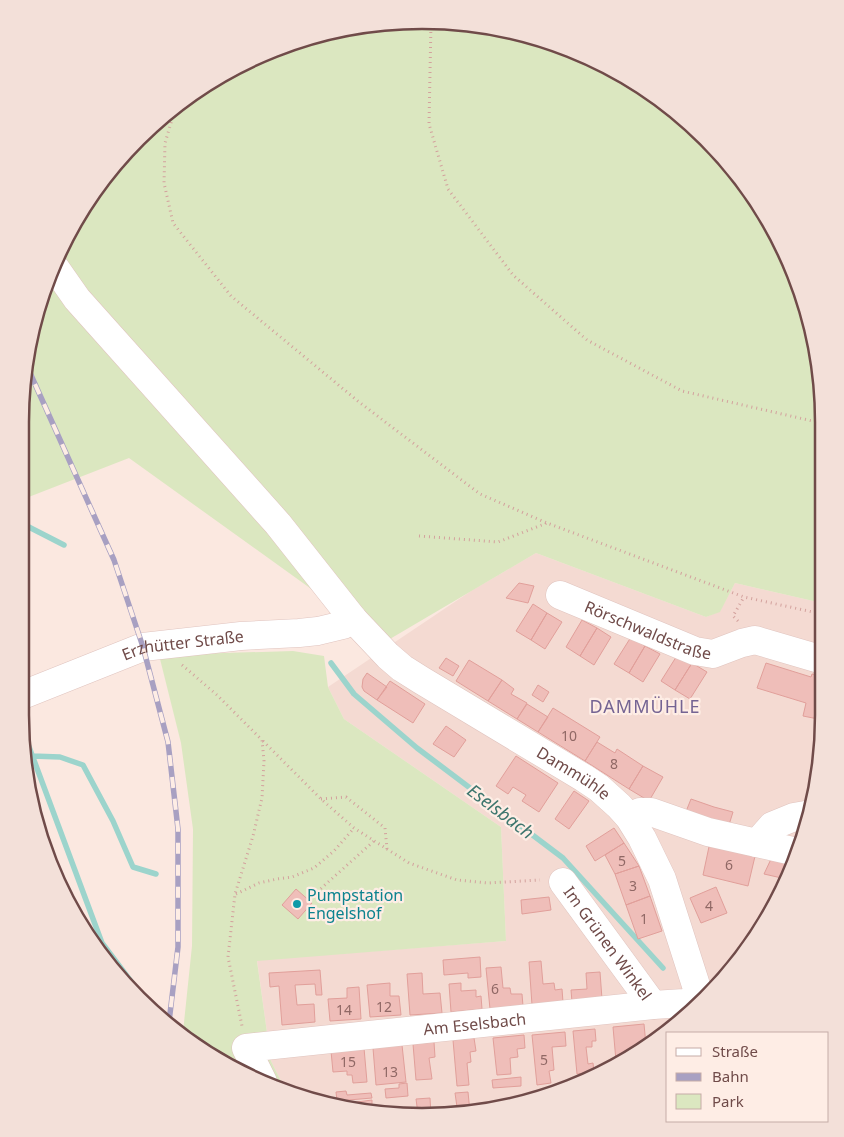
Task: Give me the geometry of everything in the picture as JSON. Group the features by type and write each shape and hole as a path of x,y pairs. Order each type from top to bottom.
{"street":[{"name":"Dammühle","path":"59,273 77,299 278,524 353,619 378,646 402,668 420,680 584,778 609,797 629,817 662,878 699,994"},
{"name":"Rörschwaldstraße","path":"560,595 695,651 713,654 755,640 815,658"},
{"name":"Erzhütter Straße","path":"29,692 143,647 241,636 318,631 343,625 353,619"},
{"path":"629,817 640,812 651,812 708,832 790,850"},
{"path":"757,842 772,826 802,816"},
{"name":"Im Grünen Winkel","path":"563,882 653,1005"},
{"name":"Am Eselsbach","path":"246,1048 690,1002"},
{"path":"246,1048 258,1072"}],"path":[{"path":"431,29 429,124 448,189 513,275 587,340 682,391 815,422"},
{"path":"172,119 165,143 164,183 173,223 231,296 358,402 480,494 547,523 744,597 815,612"},
{"path":"419,536 498,542 547,523"},
{"path":"157,645 217,695 321,799 354,828 409,863 457,880 488,883 547,879 563,882"},
{"path":"246,1048 228,957 235,894 253,836 262,798 264,761 262,740"},
{"path":"321,799 346,797 385,828 387,849"},
{"path":"235,894 259,883 292,877 314,868 334,851 354,828"},
{"path":"317,892 374,841"}],"shaded area":[{"path":"536,553 706,617 720,611 735,583 815,601 814,741 808,792 802,817 775,889 763,912 734,954 718,974 681,1011 619,1056 596,1068 548,1087 499,1101 473,1105 422,1108 396,1107 345,1101 320,1095 281,1081 271,1061 257,960 506,941 501,827 344,719 328,687 471,591"}],"green space":[{"path":"396,30 448,30 499,36 548,50 596,69 619,81 661,110 681,126 718,163 763,225 775,248 794,296 808,345 812,371 815,422 815,601 735,583 720,612 706,617 536,553 378,646 353,619 129,458 29,497 30,396 36,345 42,320 59,272 81,225 126,163 163,126 225,81 248,69 296,50 345,36"},
{"path":"293,651 324,656 328,687 344,719 501,827 506,941 257,961 271,1061 281,1081 225,1056 183,1027 192,946 193,829 181,743 159,655"}],"building":[{"path":"519,583 534,586 528,603 506,598"},
{"path":"533,604 547,613 531,640 516,631"},
{"path":"547,613 562,622 545,649 531,640"},
{"path":"582,620 597,628 580,656 566,647"},
{"path":"597,628 611,637 594,665 580,656"},
{"path":"631,637 645,646 629,673 614,664"},
{"path":"645,646 660,654 643,682 629,673"},
{"path":"678,654 692,663 675,690 661,681"},
{"path":"446,658 459,666 453,676 439,668"},
{"path":"469,660 502,680 488,701 456,681"},
{"path":"692,663 707,672 690,699 675,690"},
{"path":"766,663 811,677 812,674 815,675 815,718 803,716 806,703 757,688"},
{"path":"367,673 387,687 377,700 364,691 362,687 363,679"},
{"path":"502,680 514,689 511,694 527,703 517,719 488,701"},
{"path":"390,681 425,704 413,723 377,700"},
{"path":"538,685 549,692 543,702 532,695"},
{"path":"527,704 548,717 538,732 517,719"},
{"path":"553,708 600,737 585,761 538,732"},
{"path":"446,726 466,740 454,757 433,744"},
{"path":"597,742 615,753 617,749 643,766 629,789 585,761"},
{"path":"516,756 558,783 539,812 522,801 526,795 513,787 508,794 496,786"},
{"path":"643,766 663,777 649,801 629,789"},
{"path":"574,791 589,801 569,829 555,819"},
{"path":"691,799 733,812 728,828 685,814"},
{"path":"614,828 624,843 595,861 586,846"},
{"path":"710,842 756,852 748,886 703,875"},
{"path":"624,843 639,866 615,874 605,855"},
{"path":"772,857 787,860 780,878 764,874"},
{"path":"639,866 650,896 626,905 615,874"},
{"path":"716,887 727,913 701,923 690,898"},
{"name":"Pumpstation Engelshof","path":"296,889 312,903 298,919 282,905"},
{"path":"650,896 662,931 638,939 626,905"},
{"path":"549,897 551,910 522,914 521,900"},
{"path":"480,957 481,977 468,978 468,973 444,975 443,960"},
{"path":"541,961 543,984 554,983 555,990 562,989 563,1002 532,1005 529,962"},
{"path":"501,967 503,988 510,988 511,994 522,994 523,1006 490,1009 486,968"},
{"path":"320,970 322,995 316,995 315,984 295,985 297,1005 314,1004 315,1022 282,1025 279,986 270,987 269,973"},
{"path":"600,972 602,999 572,1002 571,990 587,989 586,973"},
{"path":"422,973 423,994 440,993 442,1013 410,1015 407,974"},
{"path":"390,983 390,996 399,996 401,1015 370,1017 367,985"},
{"path":"461,983 461,991 476,990 476,997 481,996 482,1009 451,1012 449,984"},
{"path":"359,987 361,1019 330,1021 328,999 347,998 347,988"},
{"path":"644,1024 645,1038 616,1058 613,1027"},
{"path":"595,1029 596,1041 592,1041 592,1047 586,1047 588,1064 593,1063 594,1069 583,1073 577,1074 573,1031"},
{"path":"565,1032 566,1046 552,1047 554,1070 549,1071 551,1083 537,1085 532,1035"},
{"path":"524,1035 525,1048 517,1049 518,1057 510,1058 511,1074 497,1075 493,1038"},
{"path":"474,1038 476,1051 470,1052 471,1062 467,1063 469,1085 457,1086 453,1040"},
{"path":"434,1042 435,1057 429,1058 432,1079 416,1080 413,1044"},
{"path":"402,1045 406,1082 376,1085 373,1048"},
{"path":"364,1048 367,1082 353,1083 352,1075 347,1075 347,1071 333,1072 331,1051"},
{"path":"521,1077 521,1086 493,1088 492,1080"},
{"path":"407,1083 408,1096 386,1098 385,1089 399,1088 399,1084"},
{"path":"346,1091 347,1095 371,1093 372,1098 343,1100 337,1099 336,1092"},
{"path":"468,1092 469,1105 457,1106 455,1093"},
{"path":"430,1098 431,1108 417,1108 416,1099"},
{"path":"372,1100 372,1105 371,1105 354,1102"}],"waterway":[{"name":"Eselsbach","path":"29,527 64,545"},
{"name":"Eselsbach","path":"331,663 354,694 417,748 563,858 663,968"},
{"path":"31,752 102,943"},
{"path":"32,756 60,757 83,765 113,821 133,867 156,874"},
{"path":"105,947 115,961"}],"railway":[{"path":"32,376 114,560 143,647 168,742 178,829 178,947 170,1016"}],"place":[{"name":"Pumpstation Engelshof","path":"297,904"}],"district":[{"name":"DAMMÜHLE","path":"645,706"}]}
